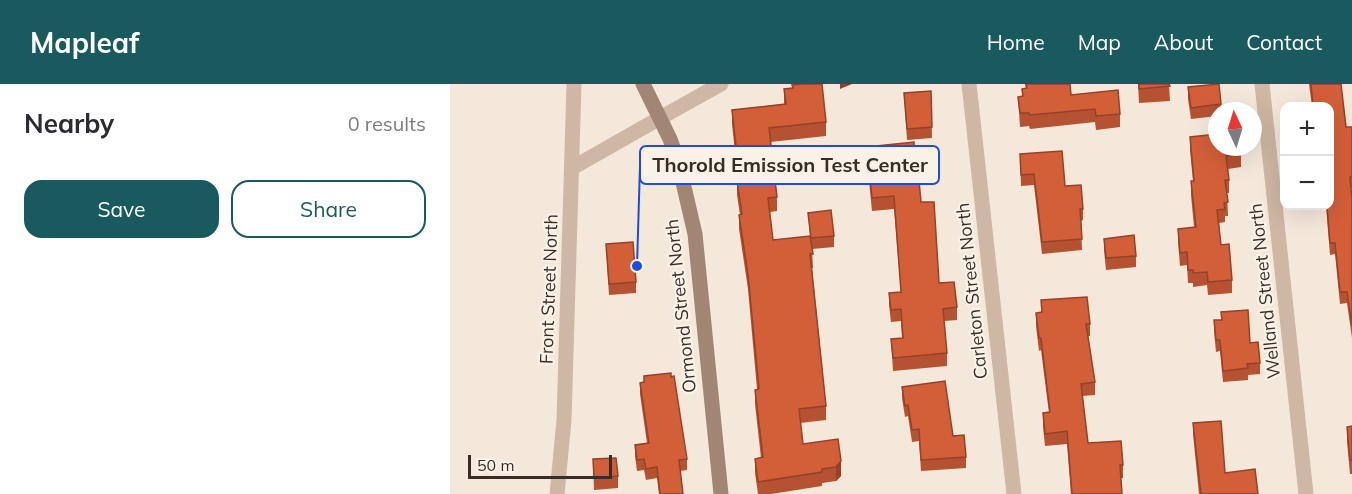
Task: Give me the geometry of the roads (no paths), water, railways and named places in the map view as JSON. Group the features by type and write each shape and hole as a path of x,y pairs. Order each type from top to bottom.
{"main road":[{"name":"Ormond Street North","path":"643,84 678,161 694,234 721,494"}],"street":[{"name":"Front Street North","path":"558,494 564,420 574,84"},
{"path":"572,168 721,84"},
{"name":"Carleton Street North","path":"969,84 1014,494"},
{"name":"Welland Street North","path":"1262,84 1306,494"}],"place":[{"name":"Thorold Emission Test Center","path":"637,266"}]}
